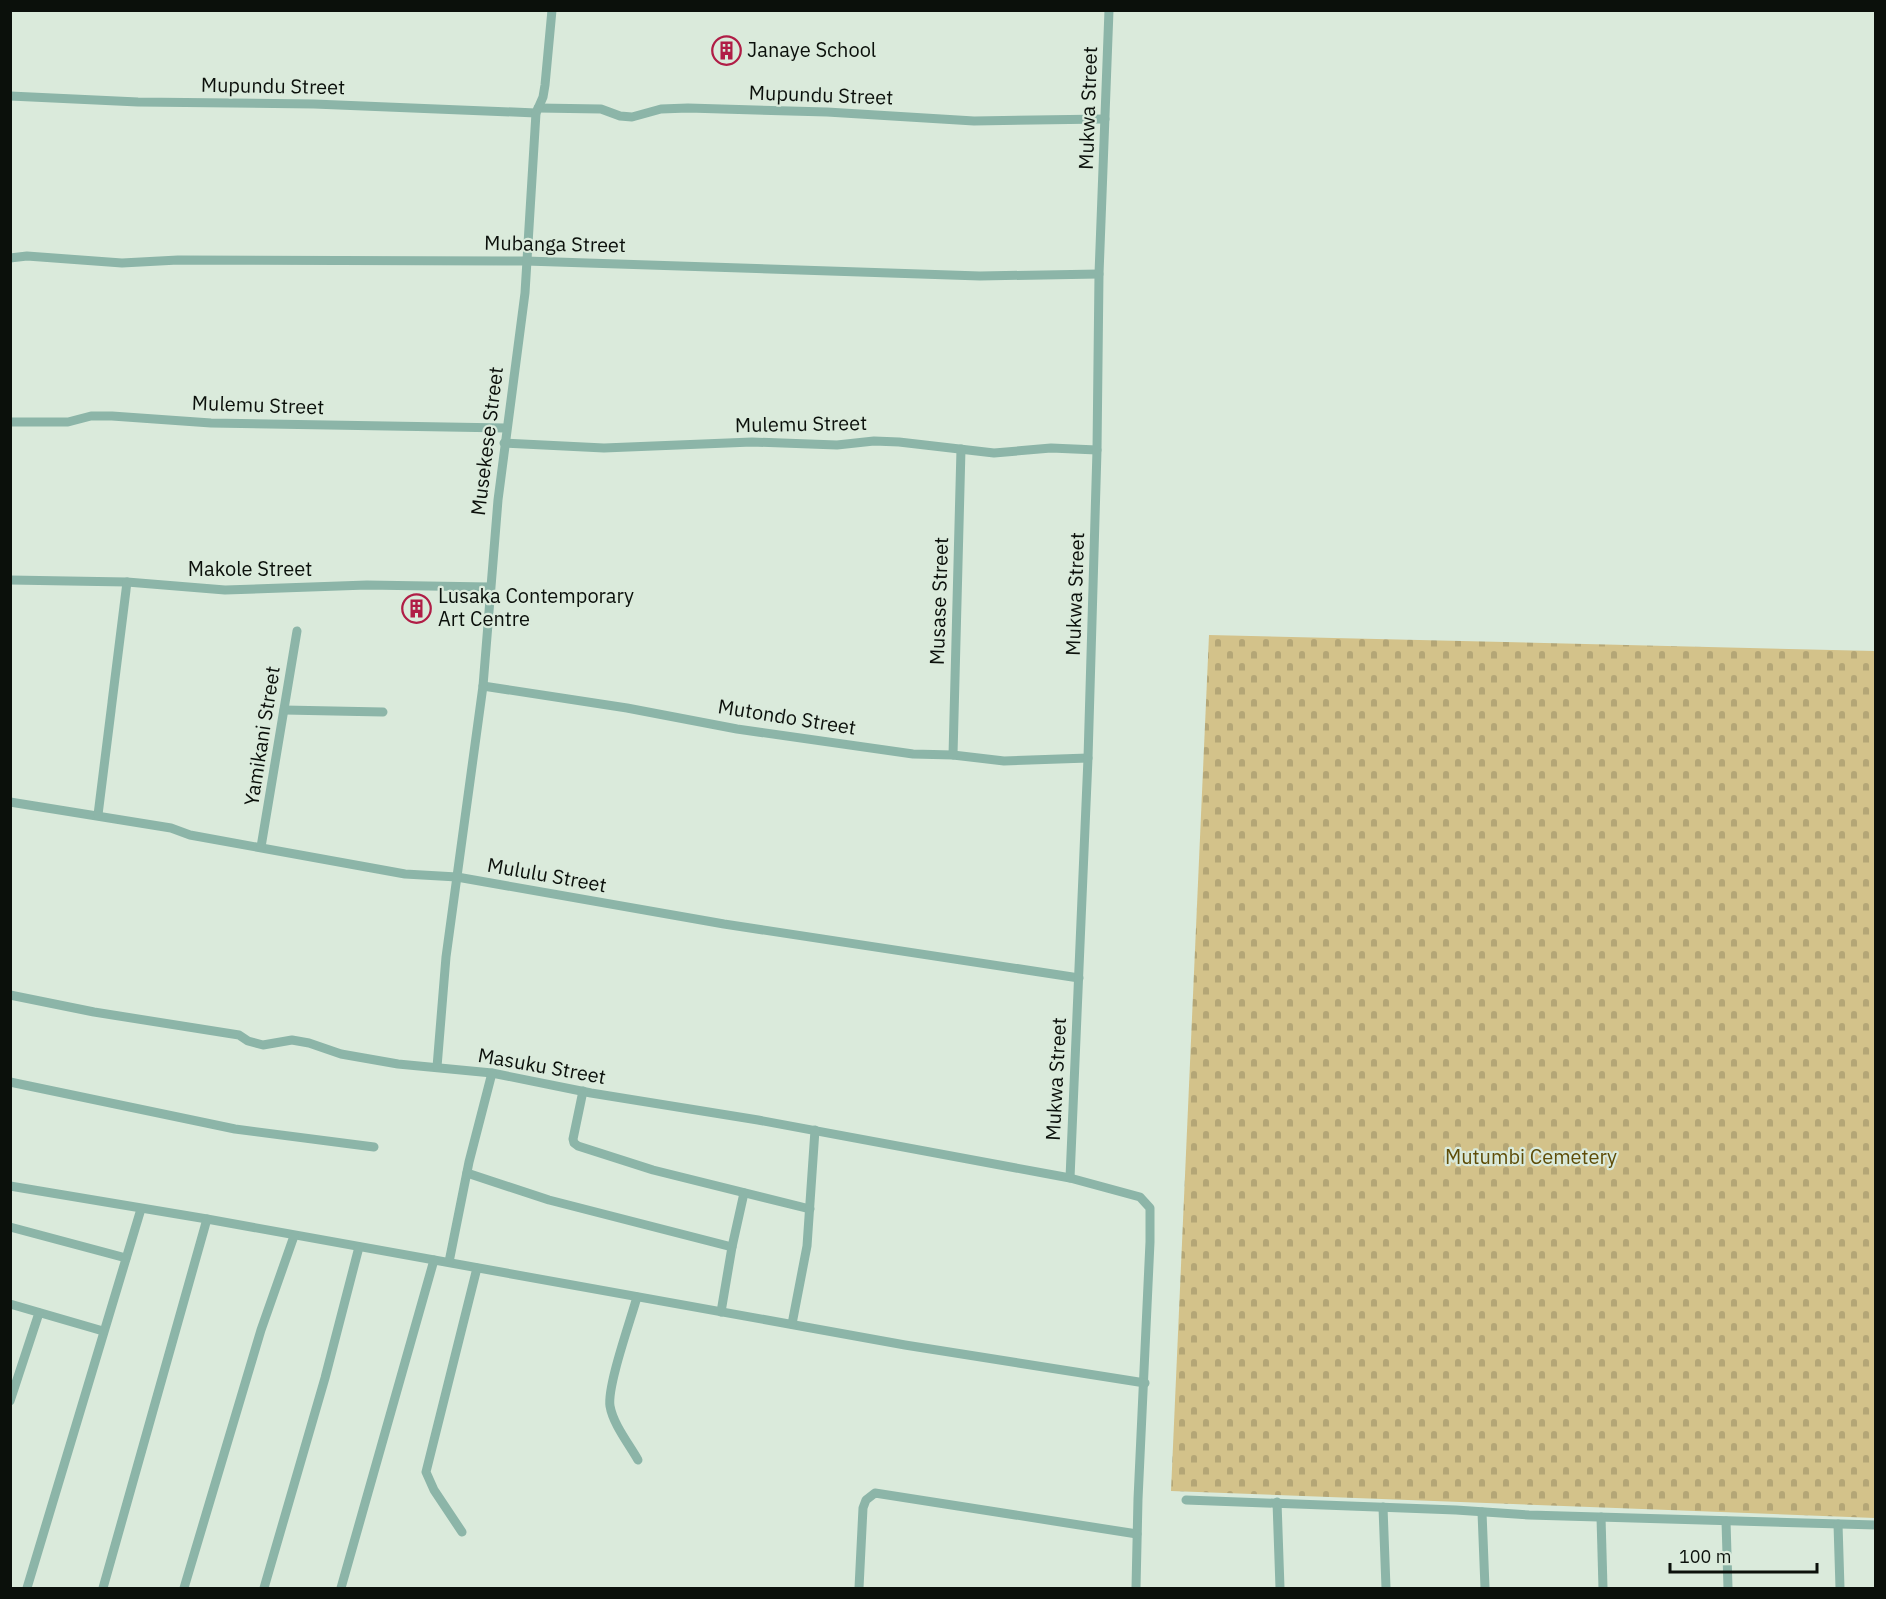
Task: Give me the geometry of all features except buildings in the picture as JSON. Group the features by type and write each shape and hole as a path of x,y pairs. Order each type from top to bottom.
{"street":[{"name":"Musekese Street","path":"437,1067 446,957 483,686 504,443 525,293 537,111 545,85 552,10"},
{"name":"Mukwa Street","path":"1070,1178 1089,758 1097,450 1098,274 1109,10"},
{"name":"Mupundu Street","path":"10,96 138,102 314,104 537,111 601,109 632,117 661,109 688,108 827,112 974,121 1105,119"},
{"name":"Mubanga Street","path":"10,258 27,256 122,263 178,260 526,261 980,276 1098,274"},
{"name":"Mulemu Street","path":"10,422 68,422 91,416 112,416 211,423 506,428"},
{"name":"Mulemu Street","path":"504,443 604,448 752,442 837,445 874,441 994,453 1051,448 1097,450"},
{"name":"Musase Street","path":"953,755 961,449"},
{"name":"Makole Street","path":"10,580 127,582 225,590 367,585 490,587"},
{"path":"98,815 127,582"},
{"name":"Yamikani Street","path":"261,847 297,631"},
{"name":"Mutondo Street","path":"483,686 627,708 737,729 913,754 953,755 1004,761 1089,758"},
{"path":"284,710 383,712"},
{"name":"Mululu Street","path":"10,802 171,828 190,835 405,874 458,877 724,924 1080,978"},
{"name":"Masuku Street","path":"10,995 94,1012 239,1035 248,1041 263,1045 292,1040 341,1054 398,1064 492,1074 815,1130 1070,1178 1140,1197 1147,1202 1150,1208 1136,1588"},
{"path":"448,1262 492,1074"},
{"path":"10,1082 235,1130 374,1147"},
{"path":"583,1091 573,1139 578,1146 653,1170 810,1209"},
{"path":"792,1324 807,1246 815,1130"},
{"path":"467,1173 549,1200 732,1247"},
{"path":"10,1186 207,1219 721,1312 1145,1383"},
{"path":"721,1312 744,1193"},
{"path":"27,1588 141,1209"},
{"path":"103,1588 207,1219"},
{"path":"10,1227 126,1258"},
{"path":"184,1588 261,1330 294,1236"},
{"path":"264,1588 326,1378 359,1247"},
{"path":"341,1588 434,1260"},
{"path":"462,1532 434,1490 426,1472 477,1268"},
{"path":"637,1297 616,1371 610,1405 613,1416 638,1460"},
{"path":"10,1304 103,1331"},
{"path":"10,1401 39,1313"},
{"path":"859,1588 864,1508 866,1500 875,1493 1137,1534"},
{"path":"1186,1500 1601,1517 1875,1525"},
{"path":"1277,1502 1280,1588"},
{"path":"1383,1507 1386,1588"},
{"path":"1482,1512 1485,1588"},
{"path":"1601,1517 1603,1588"},
{"path":"1726,1521 1728,1588"},
{"path":"1838,1524 1840,1588"}],"green space":[{"name":"Mutumbi Cemetery","path":"1209,635 1875,651 1875,1518 1171,1491"}],"place":[{"name":"Janaye School","path":"726,50"},
{"name":"Lusaka Contemporary Art Centre","path":"417,608"}]}
